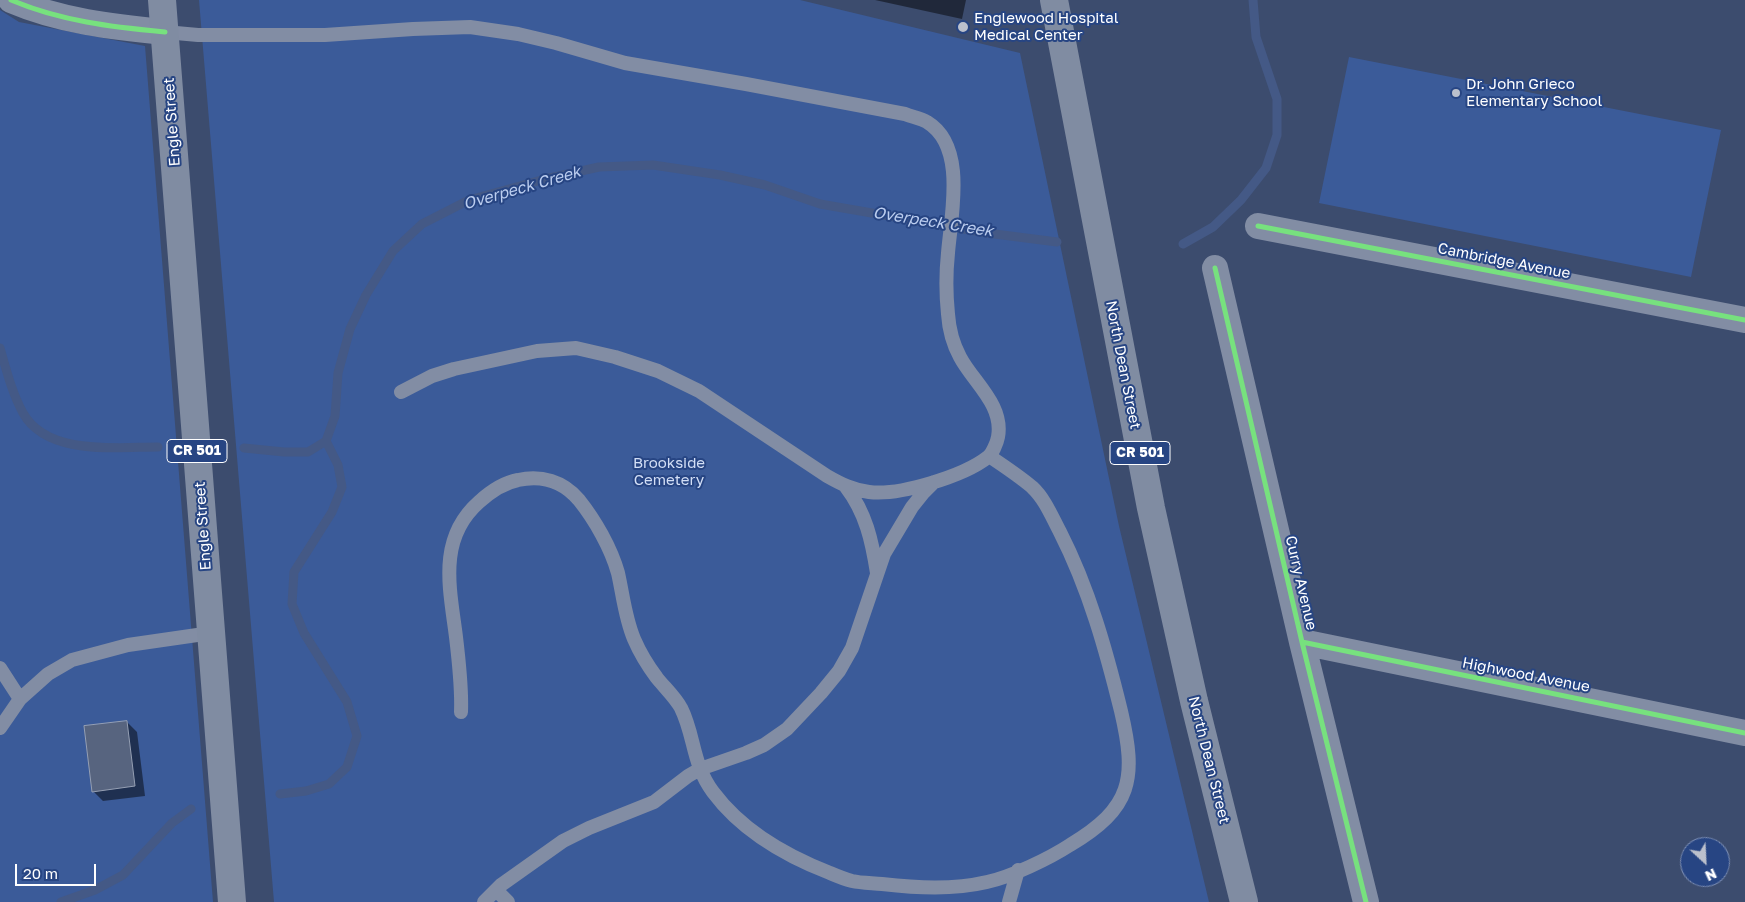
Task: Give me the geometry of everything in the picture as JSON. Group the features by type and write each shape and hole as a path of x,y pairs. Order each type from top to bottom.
{"main road":[{"name":"Engle Street","path":"162,0 232,902"},
{"name":"North Dean Street","path":"1054,0 1151,508 1194,701 1244,902"}],"street":[{"path":"11,0 35,10 76,21 164,32"},
{"name":"Cambridge Avenue","path":"1258,226 1745,320"},
{"name":"Curry Avenue","path":"1215,268 1302,642 1366,902"},
{"name":"Highwood Avenue","path":"1302,642 1745,733"}],"lane":[{"path":"164,32 198,35 325,35 470,27 518,34 624,63 905,114 927,121 939,132 948,148 954,188 947,256 948,313 952,340 961,358 990,400 999,423 998,438 989,456 969,469 935,482 896,491 871,492 846,487 699,391 658,371 615,357 576,348 537,351 454,369 432,376 401,392"},
{"path":"461,712 462,688 448,576 452,544 461,522 474,506 492,490 511,482 532,477 547,479 562,485 576,496 591,517 615,563 624,608 633,636 654,674 679,705 685,719 696,759 706,782 729,810 756,835 808,865 850,881 902,886 956,887 991,882 1060,851 1088,834 1111,815 1124,794 1130,767 1125,731 1108,658 1088,596 1068,549 1047,508 1034,489 989,456"},
{"path":"484,902 496,890 563,841 589,828 654,802 700,769 764,745 787,729 839,671 852,648 884,554 924,492 935,482"},
{"path":"846,487 856,499 868,527 878,576"},
{"path":"0,728 20,698 48,674 72,660 128,645 211,633"},
{"path":"0,668 20,698"},
{"path":"1009,902 1018,870"},
{"path":"496,890 508,902"}],"green space":[{"name":"Brookside Cemetery","path":"199,0 800,0 1020,53 1119,526 1209,902 274,902"},
{"path":"0,10 19,22 145,46 213,902 0,902"},
{"path":"1349,57 1721,130 1691,277 1319,203"}],"building":[{"path":"127,721 135,786 92,792 84,726"}],"waterway":[{"name":"Overpeck Creek","path":"1183,244 1213,227 1241,200 1266,168 1277,135 1277,99 1256,37 1253,0"},
{"name":"Overpeck Creek","path":"280,794 306,791 329,784 347,767 357,736 347,702 304,633 292,604 294,572 332,512 342,487 338,465 326,441 335,416 338,373 350,329 366,295 393,251 422,224 469,200 545,179 599,167 653,165 720,175 765,185 820,204 987,233 1057,242"},
{"path":"0,348 12,389 23,413 34,427 48,436 65,443 103,448 158,447"},
{"path":"244,448 308,452 326,441"},
{"name":"Overpeck Creek","path":"61,902 95,890 123,875 172,823 191,809"}],"cycle path":[{"path":"11,0 48,13 86,22 165,32"},
{"path":"1258,226 1745,320"},
{"path":"1215,268 1302,642 1366,902"},
{"path":"1302,642 1745,733"}],"place":[{"name":"Englewood Hospital Medical Center","path":"963,27"},
{"name":"Dr. John Grieco Elementary School","path":"1456,93"}]}
